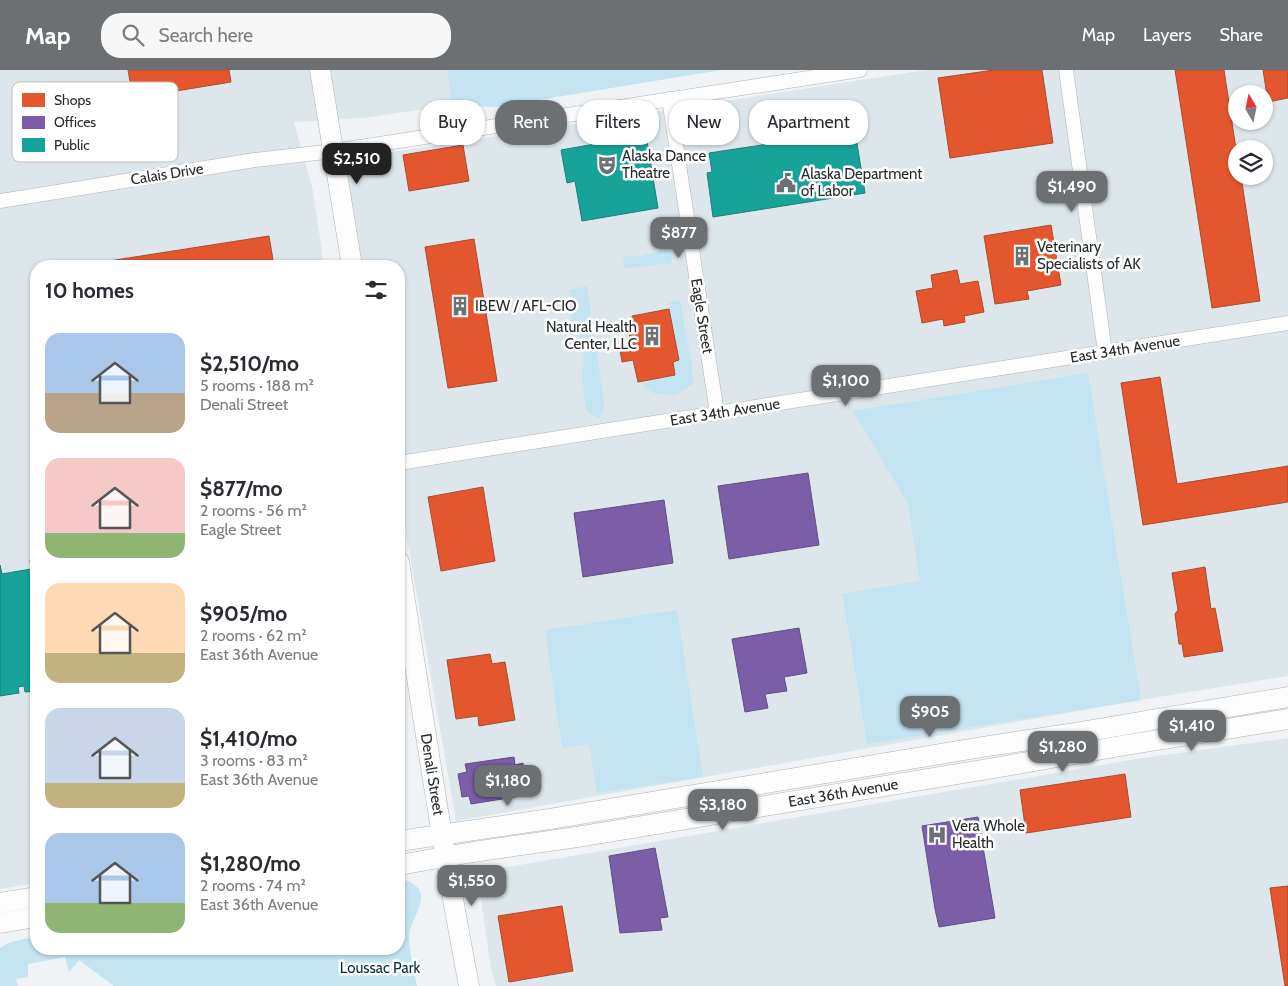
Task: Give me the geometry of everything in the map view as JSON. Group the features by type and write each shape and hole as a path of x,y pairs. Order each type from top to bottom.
{"main road":[{"path":"320,70 351,260"},
{"name":"Denali Street","path":"405,600 442,834 469,986"},
{"name":"East 36th Avenue","path":"405,840 550,819 1076,733 1288,696"},
{"name":"East 36th Avenue","path":"405,865 1288,719"},
{"path":"994,768 1001,758 1023,752 1112,738 1128,724"},
{"path":"0,903 30,898"},
{"path":"0,923 30,918"}],"street":[{"name":"Calais Drive","path":"0,201 255,160 334,151 860,70"},
{"path":"1066,70 1105,352"},
{"name":"Eagle Street","path":"676,145 717,413"},
{"name":"East 34th Avenue","path":"405,462 1288,323"}],"shaded area":[{"path":"0,70 721,70 538,100 495,100 495,107 485,107 485,100 420,100 420,110 364,118 294,122 313,191 323,260 30,260 30,884 0,889"},
{"path":"926,70 1288,70 1288,676 1141,700 456,821 405,528 405,260 358,260 341,160 438,145 485,145 485,138 495,136 495,145 567,145 567,125 577,124 577,145 659,145 659,111 669,110 669,145 739,145 739,100 731,100"},
{"path":"1288,738 1288,986 496,986 491,969 479,886 484,871 1142,758"}],"green space":[{"path":"447,70 721,70 538,100 495,100 495,107 485,107 485,100 451,100"},
{"path":"669,249 672,255 671,265 664,263 624,269 623,256 641,256"},
{"path":"587,286 604,402 604,410 598,419 586,410 582,377 584,360 581,338 572,328 570,290"},
{"path":"680,300 692,366 693,384 676,395 653,393 643,385 645,381 675,374 673,362 679,360 669,302"},
{"path":"1088,373 1141,700 867,744 842,594 920,581 908,504 853,411"},
{"path":"677,610 703,777 597,793 589,744 562,748 545,630"},
{"name":"Loussac Park","path":"405,880 419,889 421,895 419,908 409,936 417,986 114,986 79,960 69,972 65,957 28,964 28,977 16,979 18,986 0,986 0,948 30,938 30,955 405,955"}],"building: Shops":[{"path":"128,70 229,70 231,82 178,91 178,82 130,82"},
{"path":"994,70 1042,70 1053,143 950,158 938,78"},
{"path":"1175,70 1224,70 1228,96 1228,130 1233,130 1235,140 1228,140 1228,185 1242,185 1260,301 1212,308"},
{"path":"1263,70 1288,70 1288,98 1273,101 1273,85 1265,85"},
{"path":"463,145 469,181 409,191 403,155"},
{"name":"Veterinary Specialists of AK","path":"1051,225 1061,285 1027,291 1029,299 995,304 984,236"},
{"path":"269,236 273,260 115,260"},
{"name":"IBEW / AFL-CIO","path":"474,239 497,381 448,388 425,247"},
{"path":"957,270 960,284 978,281 984,312 964,316 965,322 944,326 943,319 922,323 916,291 933,288 931,275"},
{"name":"Natural Health Center, LLC","path":"669,309 679,360 673,362 675,375 638,382 633,360 622,362 620,350 632,347 627,324 633,323 632,316"},
{"path":"1160,377 1177,484 1288,466 1288,502 1143,525 1121,383"},
{"path":"483,487 495,561 441,571 428,497"},
{"path":"1205,567 1211,609 1215,608 1223,651 1184,657 1182,644 1179,644 1175,614 1178,610 1172,573"},
{"path":"490,654 492,664 505,662 515,720 479,726 478,716 456,719 447,660"},
{"path":"1125,774 1131,817 1026,833 1020,790"},
{"path":"1288,886 1288,986 1285,986 1270,888"},
{"path":"562,906 573,971 509,982 498,916"}],"building: Offices":[{"path":"808,473 819,545 729,559 718,486"},
{"path":"664,500 673,563 583,577 574,513"},
{"path":"799,628 807,673 784,677 787,691 765,694 768,708 745,712 732,639"},
{"path":"514,757 515,765 523,763 527,786 520,787 521,796 471,804 469,796 462,797 458,774 467,772 465,764"},
{"path":"978,817 995,918 939,927 922,826"},
{"path":"655,848 668,917 660,918 662,930 620,933 609,856"}],"building: Public":[{"name":"Alaska Dance Theatre","path":"589,145 648,145 658,208 582,221 575,181 567,183 561,150"},
{"name":"Alaska Department of Labor","path":"762,145 857,145 865,193 713,217 707,173 712,172 709,153"},
{"path":"0,565 2,574 30,569 30,692 25,692 24,686 18,687 19,693 0,696"}],"place":[{"name":"Alaska Dance Theatre","path":"607,165"},
{"name":"Alaska Department of Labor","path":"786,183"},
{"name":"Veterinary Specialists of AK","path":"1022,256"},
{"name":"IBEW / AFL-CIO","path":"460,306"},
{"name":"Natural Health Center, LLC","path":"652,336"},
{"name":"Vera Whole Health","path":"937,835"}]}
